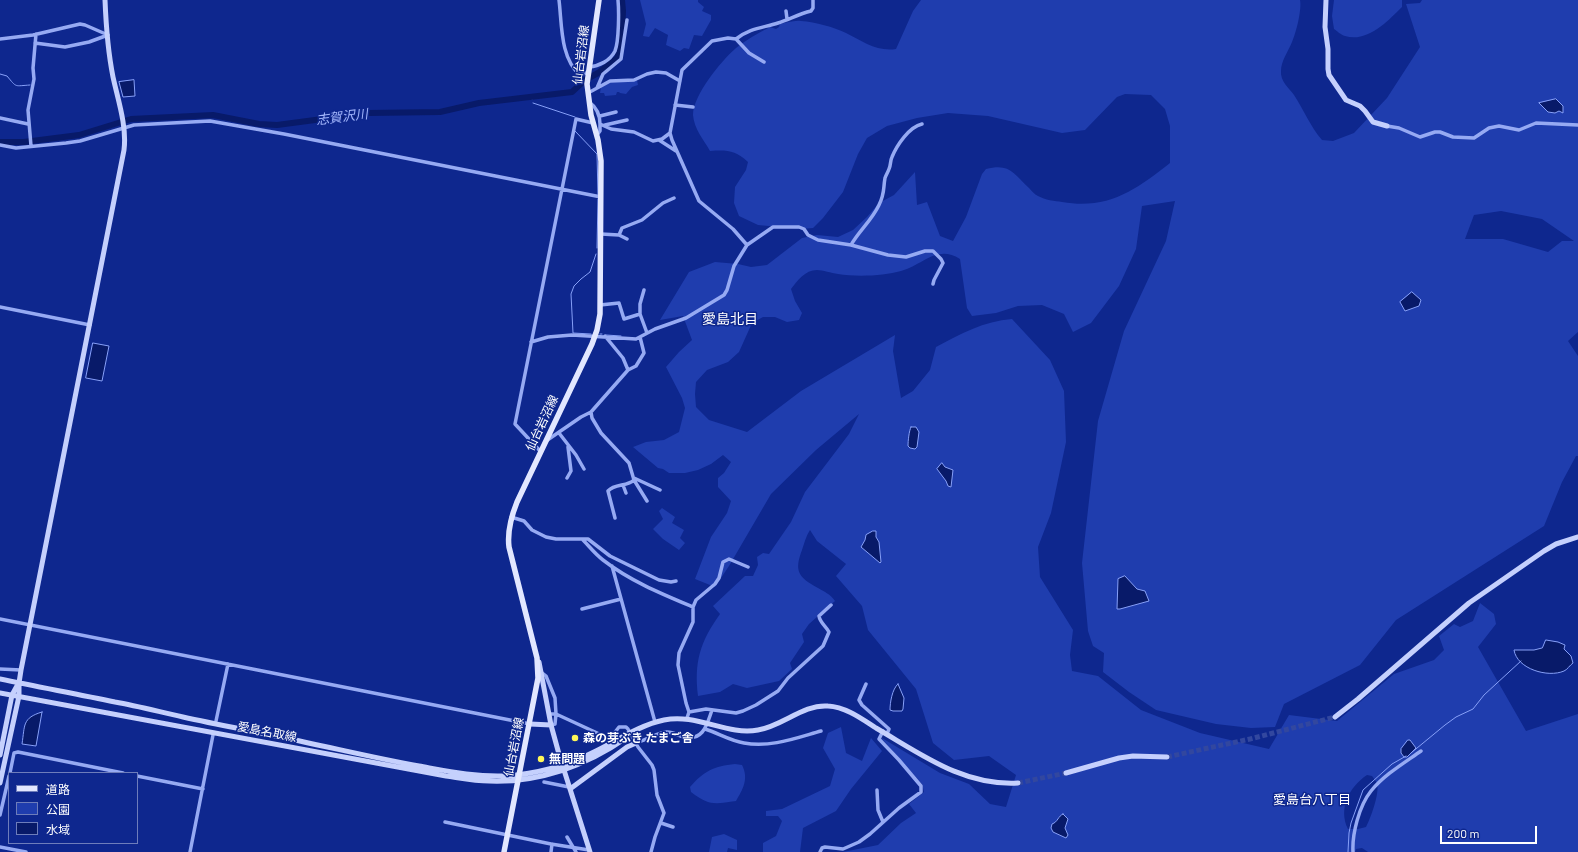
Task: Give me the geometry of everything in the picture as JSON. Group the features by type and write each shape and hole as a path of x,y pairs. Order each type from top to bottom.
{"main road":[{"name":"仙台岩沼線","path":"504,852 540,671 509,547 508,536 511,517 595,335 598,324 600,305 602,198 601,161 597,135 589,102 588,71 599,0"}],"street":[{"path":"0,755 12,695 18,683 21,670 124,150 125,139 123,126 112,75 105,0"},
{"path":"559,0 567,56 576,72 580,75 602,64 615,50 619,17 618,0"},
{"path":"736,39 744,33 756,28 777,23 797,14 812,10 813,0"},
{"path":"1326,0 1325,27 1328,49 1328,68 1330,75 1346,100 1360,106 1374,122 1399,128 1420,137 1435,132 1440,132 1453,137 1468,138 1474,138 1489,128 1499,126 1519,130 1536,123 1578,125"},
{"path":"786,11 787,19"},
{"path":"597,88 603,74 621,58 627,20"},
{"path":"0,39 36,34 80,24 108,35"},
{"path":"30,146 28,124 30,99 34,79 33,68 36,34"},
{"path":"35,42 65,47 89,42 108,35"},
{"path":"747,245 733,229 700,201 677,152 670,133 682,70 712,41 728,38 736,39 748,53 764,62"},
{"path":"588,92 610,80 634,80 656,72 666,73 680,81"},
{"path":"589,102 593,105 600,116 600,131 597,135"},
{"path":"675,105 693,107"},
{"path":"600,116 616,112"},
{"path":"0,118 28,124"},
{"path":"541,452 515,424 576,119 593,123"},
{"path":"604,125 627,120"},
{"path":"0,145 16,148 76,141 134,124 210,121 602,198"},
{"path":"600,124 612,129 634,132 653,141 658,140 670,133"},
{"path":"851,245 880,203 885,188 885,177 890,168 894,152 908,133 915,127 922,124"},
{"path":"658,140 677,152"},
{"path":"619,235 623,227 642,220 663,203 674,198"},
{"path":"531,342 554,336 572,334 595,335 632,340 668,324 686,318 724,296 734,266 747,245 773,227 792,226 804,229 808,236 818,240 851,245 888,255 906,257 925,251 933,251 943,263 933,284"},
{"path":"601,234 619,235 627,239"},
{"path":"644,290 640,304 640,314 647,333"},
{"path":"600,305 619,303 624,319 640,314"},
{"path":"0,307 90,325"},
{"path":"605,336 623,358 628,370"},
{"path":"546,441 581,417 591,412 628,370 636,366 643,355 640,337"},
{"path":"591,412 592,418 602,433 629,463 634,479 647,501"},
{"path":"559,433 576,455 584,469"},
{"path":"567,478 571,471 568,446"},
{"path":"615,518 608,491 612,487 623,485 634,479"},
{"path":"634,479 660,490"},
{"path":"623,485 626,494"},
{"path":"511,517 524,521 532,530 546,537 583,540 588,539 610,556 659,580 671,582 676,581"},
{"path":"1335,717 1375,685 1469,602 1544,551 1556,544 1578,538"},
{"path":"583,540 602,559 648,588 693,607"},
{"path":"687,718 689,712 678,665 679,653 693,622 693,607 696,600 715,584 719,578 723,562 729,559 748,567"},
{"path":"612,566 655,722"},
{"path":"582,609 621,599"},
{"path":"689,712 706,709 730,713 743,711 778,691 788,678 823,646 829,632 820,620 819,616 831,605"},
{"path":"0,619 530,724 551,726 555,724 555,698 546,676 540,671"},
{"path":"216,721 228,664"},
{"path":"0,669 21,670"},
{"path":"540,671 551,726 590,851"},
{"name":"愛島名取線","path":"0,679 458,774 519,777"},
{"path":"0,783 19,696 18,683"},
{"path":"820,852 822,848 825,847 846,849 870,834 899,808 918,795 921,789 899,760 879,739 889,730 862,705 859,700 866,684"},
{"name":"愛島名取線","path":"0,693 104,714 185,727 446,776 488,781 519,777"},
{"path":"519,777 563,768 602,753 626,739 631,733 655,722 687,718 740,731 759,730 811,708 830,706 850,712 934,762 964,776 995,783 1018,783"},
{"path":"544,782 570,788 627,747 636,743 665,732 671,732 684,737 695,737 700,735 708,723 712,710"},
{"path":"548,714 556,714 608,738 612,736 617,729 622,726 626,726 652,765 657,795 664,814 655,838 652,852"},
{"path":"705,729 742,743 757,744 775,743 821,731"},
{"path":"190,852 214,736"},
{"path":"1353,852 1354,830 1372,791 1395,769 1421,750"},
{"path":"10,772 14,754 18,752 118,772"},
{"path":"1066,773 1119,758 1133,756 1167,757"},
{"path":"138,776 203,789"},
{"path":"0,815 8,780"},
{"path":"877,790 878,810 884,822"},
{"path":"445,822 590,851"},
{"path":"661,824 673,827"},
{"path":"566,837 576,852"},
{"path":"551,852 552,844"},
{"path":"0,847 26,852"}],"green space":[{"path":"640,0 698,0 698,2 704,7 702,11 711,15 711,20 702,36 694,35 689,49 684,48 680,51 666,45 668,35 655,28 649,37 643,36 646,24"},
{"path":"921,0 1300,0 1297,27 1281,67 1281,75 1283,81 1294,95 1318,135 1322,140 1333,141 1354,133 1387,98 1420,47 1406,4 1420,3 1422,0 1578,0 1578,332 1568,341 1578,356 1578,456 1576,456 1562,482 1544,526 1396,620 1360,665 1284,704 1275,727 1251,728 1216,724 1156,710 1103,672 1104,653 1093,646 1088,631 1082,563 1098,421 1124,331 1166,241 1175,201 1142,206 1136,249 1119,286 1091,323 1073,332 1064,314 1042,305 1018,306 996,313 972,316 967,308 960,259 952,255 937,255 901,271 870,276 853,276 813,270 802,276 791,289 795,301 802,313 799,320 787,322 775,317 763,317 752,323 739,352 728,362 707,370 696,382 695,394 696,407 709,420 747,432 801,391 895,335 893,351 901,398 913,391 930,370 936,347 982,325 1012,319 1050,360 1064,391 1066,442 1051,513 1038,547 1040,577 1073,630 1070,655 1072,671 1098,676 1141,710 1200,733 1269,749 1289,715 1337,721 1394,674 1434,660 1444,650 1439,636 1454,624 1460,627 1473,621 1480,603 1494,614 1496,624 1478,647 1526,731 1578,714 1578,852 1368,852 1362,848 1356,849 1355,852 843,852 878,845 901,823 916,813 909,804 924,792 922,784 882,738 940,773 969,784 990,804 1006,807 1016,775 989,756 954,760 933,743 916,689 868,630 862,606 836,576 846,564 817,541 810,530 806,537 798,563 798,568 802,577 827,593 835,601 809,624 802,634 804,642 790,663 792,669 779,681 747,688 733,684 720,692 698,696 697,673 700,653 703,643 720,614 713,606 745,576 753,576 758,565 757,557 763,553 769,554 791,522 805,492 849,434 859,414 816,450 771,494 715,587 695,579 711,537 727,513 731,501 718,487 718,478 724,473 731,462 723,455 711,464 698,470 685,473 669,473 658,468 633,447 646,442 664,440 679,432 685,408 682,398 666,367 692,340 683,316 660,320 689,272 715,262 751,267 767,265 802,238 817,235 838,237 853,230 879,203 894,195 915,172 917,205 927,202 940,236 953,241 966,217 982,174 986,169 994,167 1006,168 1015,174 1037,195 1050,200 1078,204 1094,203 1120,196 1145,182 1170,163 1170,126 1165,109 1151,95 1125,94 1117,97 1085,130 1062,133 988,116 948,113 917,118 887,126 867,138 858,154 843,192 823,218 813,228 801,229 758,225 739,216 734,203 735,187 746,170 748,162 735,153 710,151 697,130 693,115 694,107 703,88 723,61 748,39 770,27 776,29 780,24 796,21 813,22 830,27 882,49 896,49 913,11","holes":["1501,211 1542,219 1574,241 1562,241 1548,252 1503,239 1465,239 1474,215","1367,775 1372,776 1376,781 1378,788 1372,813 1366,827 1348,829 1344,814 1347,799 1350,792"]},
{"path":"1334,0 1402,0 1402,7 1384,24 1369,34 1353,37 1341,34 1334,29 1332,16"},
{"path":"637,80 638,85 632,87 626,94 617,92 616,95 605,96 604,93 600,93 601,87 610,82"},
{"path":"662,508 675,517 672,523 684,530 680,538 685,543 679,550 663,539 653,529 663,519 659,511"},
{"path":"841,727 846,753 862,761 871,738 882,751 851,789 836,811 803,828 800,852 763,852 763,843 776,836 782,821 778,816 766,816 766,811 782,809 830,786 835,769 823,748 828,733"},
{"path":"735,764 742,765 745,775 743,788 736,801 712,803 697,797 691,792 690,787 705,773 721,766"},
{"path":"724,834 737,840 737,850 728,848 727,852 709,852 712,837"}],"water":[{"path":"134,80 135,96 123,97 119,82"},
{"path":"1556,99 1563,106 1563,113 1559,111 1555,113 1548,112 1539,103"},
{"path":"1412,292 1421,300 1419,306 1405,311 1400,302"},
{"path":"93,343 109,346 102,381 86,378"},
{"path":"911,427 916,427 919,432 917,447 915,449 908,446"},
{"path":"942,463 945,467 953,470 951,487 948,486 937,469"},
{"path":"876,531 876,537 879,542 880,563 861,547 866,535"},
{"path":"1125,576 1137,589 1145,591 1149,601 1117,609 1118,579"},
{"path":"1546,640 1565,645 1564,649 1571,656 1573,663 1565,670 1557,673 1550,673 1534,670 1527,667 1516,657 1514,650 1534,650 1542,648"},
{"path":"898,684 904,698 903,709 902,711 893,711 890,710 891,700 894,689"},
{"path":"42,712 36,746 22,744 24,727 26,723 31,717"},
{"path":"1408,740 1410,740 1416,748 1407,757 1404,757 1401,753 1401,749"},
{"path":"1063,814 1068,819 1065,828 1068,835 1066,838 1053,832 1051,828 1052,824 1056,822"}],"waterway":[{"name":"志賀沢川","path":"0,142 24,142 79,135 131,119 213,115 259,124 277,125 368,113 440,112 479,103 572,92 585,80 598,73 617,58 622,31 622,0"},
{"path":"0,74 7,76 16,85 30,85"},
{"path":"533,103 575,117"},
{"path":"575,131 597,154 598,195"},
{"path":"597,248 598,199"},
{"path":"591,334 573,333 571,294 574,286 590,272 596,254"},
{"path":"606,335 621,336"},
{"path":"1411,753 1456,717 1473,709 1484,695 1521,661"},
{"path":"1348,852 1351,823 1363,790 1392,764 1406,756"}],"tunnel":[{"path":"1167,757 1250,739 1335,717"},
{"path":"1018,783 1066,773"}],"place":[{"name":"森の芽ぶき たまご舎","path":"575,738"},
{"name":"無問題","path":"541,759"}],"district":[{"name":"愛島北目","path":"730,319"},
{"name":"愛島台八丁目","path":"1312,800"}]}
